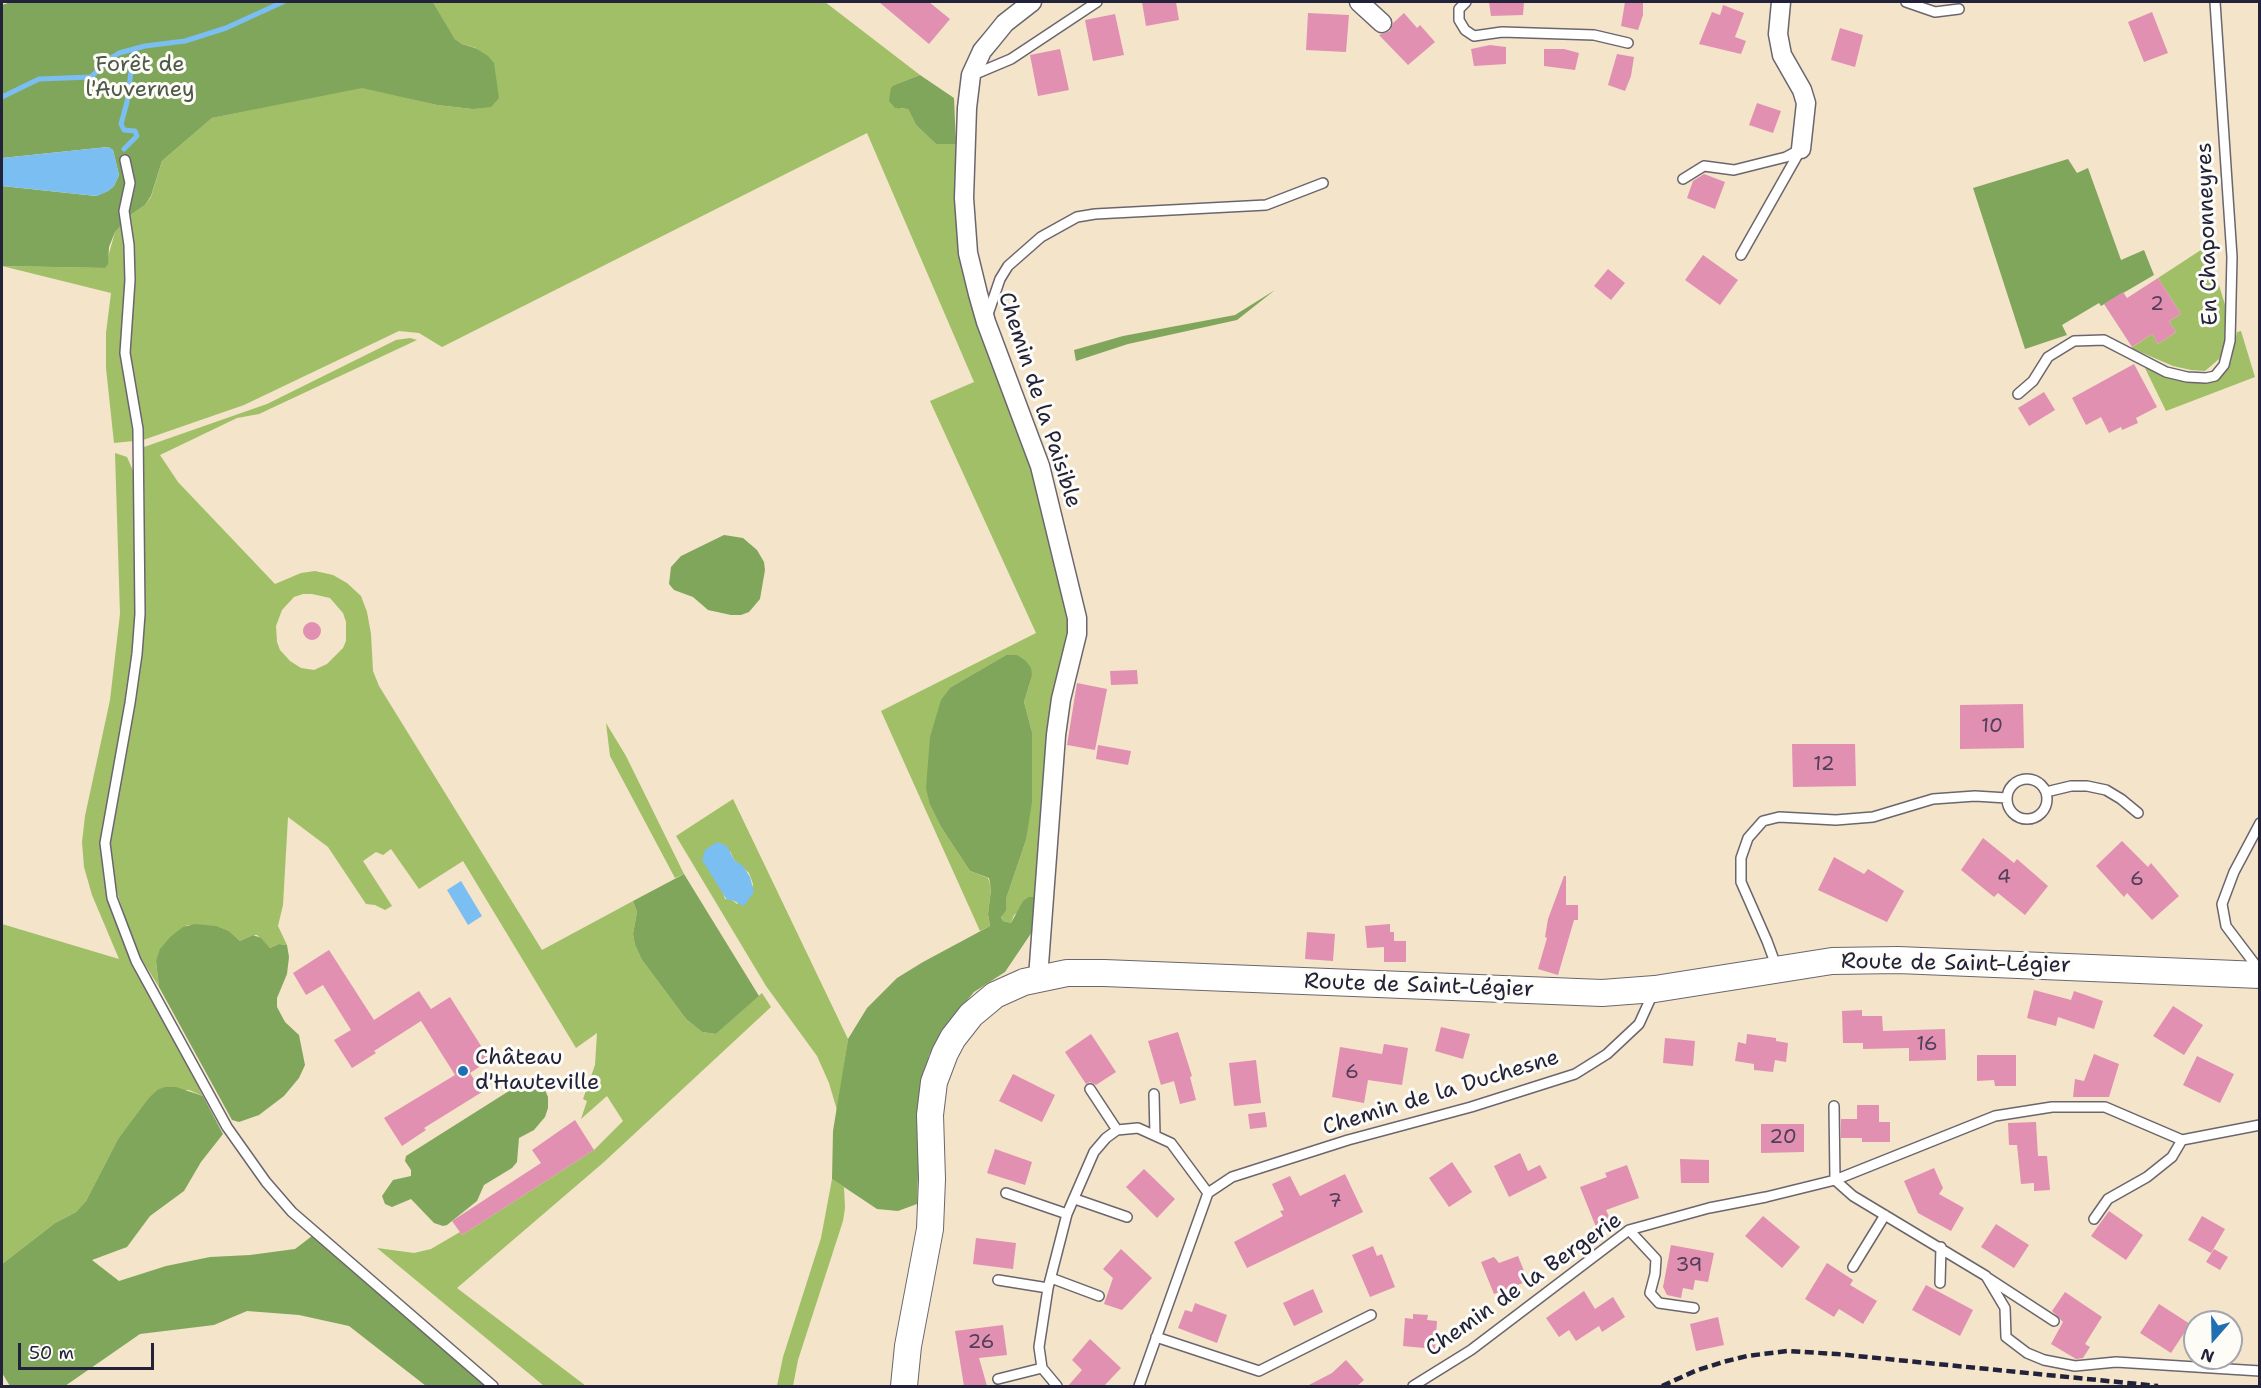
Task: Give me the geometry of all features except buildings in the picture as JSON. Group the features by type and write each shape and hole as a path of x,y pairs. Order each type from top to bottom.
{"main road":[{"name":"Route de Saint-Légier","path":"904,1386 908,1346 930,1229 932,1179 930,1115 931,1098 939,1067 953,1038 983,1004 1009,987 1038,978 1067,973 1104,972 1602,993 1655,989 1833,961 1898,960 2259,973"}],"street":[{"name":"Chemin de la Paisible","path":"1032,2 1005,23 982,51 970,83 964,165 968,253 986,322 1040,466 1077,618 1077,634 1060,699 1056,735 1038,978"},
{"path":"1359,2 1382,23"},
{"path":"1781,2 1778,34 1782,55 1802,90 1806,103 1801,149"}],"lane":[{"path":"970,83 1011,59 1097,2"},
{"path":"1466,2 1459,9 1459,20 1465,30 1474,36 1502,32 1594,35 1628,43"},
{"path":"1906,2 1935,12 1959,9"},
{"name":"En Chaponneyres","path":"2018,394 2033,381 2048,357 2074,341 2104,339 2166,372 2187,377 2215,376 2224,365 2232,319 2232,256 2215,2"},
{"path":"1683,179 1704,166 1734,170 1786,156 1801,149"},
{"path":"1741,255 1801,149"},
{"path":"125,160 130,183 124,211 129,245 130,280 125,353 138,429 140,614 130,703 105,843 112,898 136,961 227,1127 260,1175 292,1212 493,1386"},
{"path":"986,322 1000,279 1008,266 1041,237 1077,217 1095,214 1266,205 1323,183"},
{"path":"2030,779 2040,784 2046,792 2047,801 2043,810 2037,816 2029,819 2019,817 2012,812 2007,798 2013,784 2021,780 2030,779"},
{"path":"2046,792 2071,786 2087,786 2106,790 2138,813"},
{"path":"1777,969 1741,882 1741,858 1749,838 1763,821 1779,817 1836,820 1873,817 1933,799 1975,796 2007,798"},
{"path":"2259,823 2234,872 2222,904 2226,926 2259,973"},
{"name":"Chemin de la Duchesne","path":"1208,1193 1232,1177 1348,1140 1471,1107 1575,1074 1607,1054 1639,1024 1655,989"},
{"path":"1090,1089 1118,1130"},
{"path":"1154,1094 1155,1135"},
{"path":"1834,1106 1835,1180 1853,1196 1941,1247 2054,1321"},
{"name":"Chemin de la Bergerie","path":"1413,1386 1426,1383 1629,1230 1709,1208 1835,1180 1995,1116 2052,1107 2105,1107 2182,1140"},
{"path":"2094,1219 2108,1199 2147,1177 2172,1157 2182,1140 2259,1125"},
{"path":"1057,1386 1042,1368 1039,1347 1049,1283 1067,1214 1076,1199 1094,1152 1106,1138 1118,1130 1138,1128 1171,1143 1208,1193 1139,1386"},
{"path":"1006,1193 1067,1214"},
{"path":"1076,1199 1128,1217"},
{"path":"1853,1267 1885,1215"},
{"path":"1629,1230 1656,1259 1656,1274 1650,1293 1659,1303 1694,1308"},
{"path":"1940,1283 1941,1247"},
{"path":"1986,1276 2005,1308 2006,1338 2028,1353 2062,1364 2090,1366 2116,1362 2259,1371"},
{"path":"998,1280 1049,1283 1099,1296"},
{"path":"1156,1338 1259,1371 1371,1315"},
{"path":"998,1379 1042,1368"}],"green space":[{"name":"Forêt de l'Auverney","path":"11,2 433,2 455,39 488,56 494,63 499,98 491,107 472,109 437,105 362,88 212,118 162,161 151,196 145,205 129,216 115,232 109,247 108,264 105,268 2,266 2,186 96,196 114,186 119,175 113,150 108,147 2,158 2,5"},
{"path":"433,2 825,2 920,75 894,85 901,109 908,109 916,125 936,144 956,144 956,200 961,255 980,335 1029,453 1071,617 1038,897 1014,915 1011,923 1003,921 1001,916 1006,911 1006,899 1026,840 1032,732 1024,702 1032,676 1006,655 951,687 930,805 941,827 970,871 988,878 991,888 988,914 990,926 980,931 881,711 1036,633 930,401 974,382 867,133 442,347 419,333 399,331 244,405 143,440 129,353 133,281 129,216 145,205 151,197 162,161 212,118 362,87 437,105 472,109 476,48 462,44 455,39"},
{"path":"920,75 954,98 956,144 936,144 916,125 908,109 895,108 889,101 891,88 894,85"},
{"path":"2068,159 2077,173 2088,168 2121,260 2144,250 2154,275 2101,306 2099,303 2062,325 2067,335 2025,349 1973,188"},
{"path":"122,223 126,280 121,353 134,441 114,443 106,368 106,333 111,293 2,266 105,268 115,232"},
{"path":"2207,246 2226,308 2226,342 2219,359 2205,371 2191,370 2173,366 2131,348 2152,334 2158,344 2176,332 2169,321 2181,314 2158,278"},
{"path":"1275,290 1237,320 1128,344 1076,361 1074,350 1123,336 1235,315"},
{"path":"2241,331 2255,377 2166,411 2145,368 2195,382 2208,382 2225,372 2231,362 2237,332"},
{"path":"410,338 417,340 259,414 237,418 160,455 178,482 275,584 301,573 315,571 333,575 347,583 361,596 371,634 373,671 379,686 542,950 633,901 637,912 633,934 642,960 686,1019 702,1032 716,1034 762,993 771,1007 604,1162 457,1288 586,1386 544,1386 377,1248 414,1253 431,1249 460,1232 462,1235 594,1150 623,1121 607,1096 581,1119 587,1101 583,1099 595,1065 597,1033 576,1048 463,861 419,889 391,849 383,855 376,852 363,861 392,906 385,910 366,904 328,847 288,817 283,905 278,926 287,945 279,944 270,948 257,935 240,941 229,931 217,926 188,925 171,936 156,961 159,987 142,960 131,935 113,880 111,827 141,655 145,614 144,447 267,404 396,340","holes":["312,594 330,598 343,613 346,622 346,641 343,648 327,664 314,670 301,668 290,661 280,650 276,626 282,610 294,597"]},
{"path":"115,453 127,457 134,473 136,614 126,703 101,843 104,881 121,938 203,1096 189,1090 157,1090 118,1139 86,1201 76,1212 55,1223 2,1264 2,924 119,959 92,895 84,867 82,842 85,816 110,700 120,614"},
{"path":"724,535 743,538 757,550 764,562 765,570 760,599 749,612 741,615 708,610 693,597 674,590 669,584 671,567 681,556"},
{"path":"1006,655 1017,655 1031,668 1032,676 1024,702 1032,732 1032,802 1026,840 1006,899 1006,911 1001,917 1003,921 1011,923 1023,901 1029,897 1038,897 1034,929 1005,972 974,992 954,1016 929,1055 921,1087 917,1204 898,1211 877,1209 832,1179 833,1131 848,1039 867,1008 897,978 990,926 989,878 970,871 941,827 930,805 926,788 930,737 941,700 951,687"},
{"path":"606,723 626,756 684,874 675,878 610,756"},
{"path":"733,799 848,1039 837,1110 829,1083 817,1056 766,986 676,836","holes":["730,851 734,860 749,873 753,884 752,889 737,904 725,899 723,892"]},
{"path":"684,874 759,996 716,1034 702,1032 686,1019 642,960 635,945 633,934 637,912 633,901"},
{"path":"195,924 217,926 229,931 240,941 253,935 261,938 270,948 279,944 287,945 289,957 287,974 277,998 277,1007 285,1022 299,1035 305,1065 299,1078 284,1096 259,1115 239,1122 232,1120 159,987 156,961 160,949 183,927"},
{"path":"528,1079 545,1090 548,1097 548,1108 545,1117 534,1130 519,1138 517,1162 512,1168 484,1185 477,1201 443,1226 434,1223 411,1199 392,1207 385,1204 382,1196 393,1180 411,1176 411,1170 405,1161 406,1156"},
{"path":"176,1087 203,1096 223,1134 201,1162 184,1191 150,1216 127,1247 92,1260 119,1281 166,1266 210,1257 295,1249 316,1233 493,1386 426,1386 349,1326 299,1315 247,1311 214,1325 140,1334 65,1386 10,1386 2,1373 2,1264 55,1223 76,1212 86,1201 118,1139 149,1098 157,1090"},
{"path":"832,1179 844,1187 843,1221 798,1360 793,1386 777,1386 783,1357 821,1238"}],"water":[{"path":"108,147 113,150 119,175 114,186 97,196 2,186 2,158"},
{"path":"717,842 727,846 734,860 743,866 750,877 754,892 744,906 727,900 702,860 705,850"},
{"path":"461,881 482,916 468,925 447,890"}],"waterway":[{"path":"2,97 39,79 91,77 119,53 145,46 185,41 226,28 283,2"},
{"path":"124,149 137,136 135,131 124,130 121,124 127,102 134,49"}],"railway":[{"path":"1662,1386 1695,1371 1723,1362 1747,1356 1787,1351 2158,1386"}],"place":[{"name":"Château d'Hauteville","path":"463,1071"}]}
